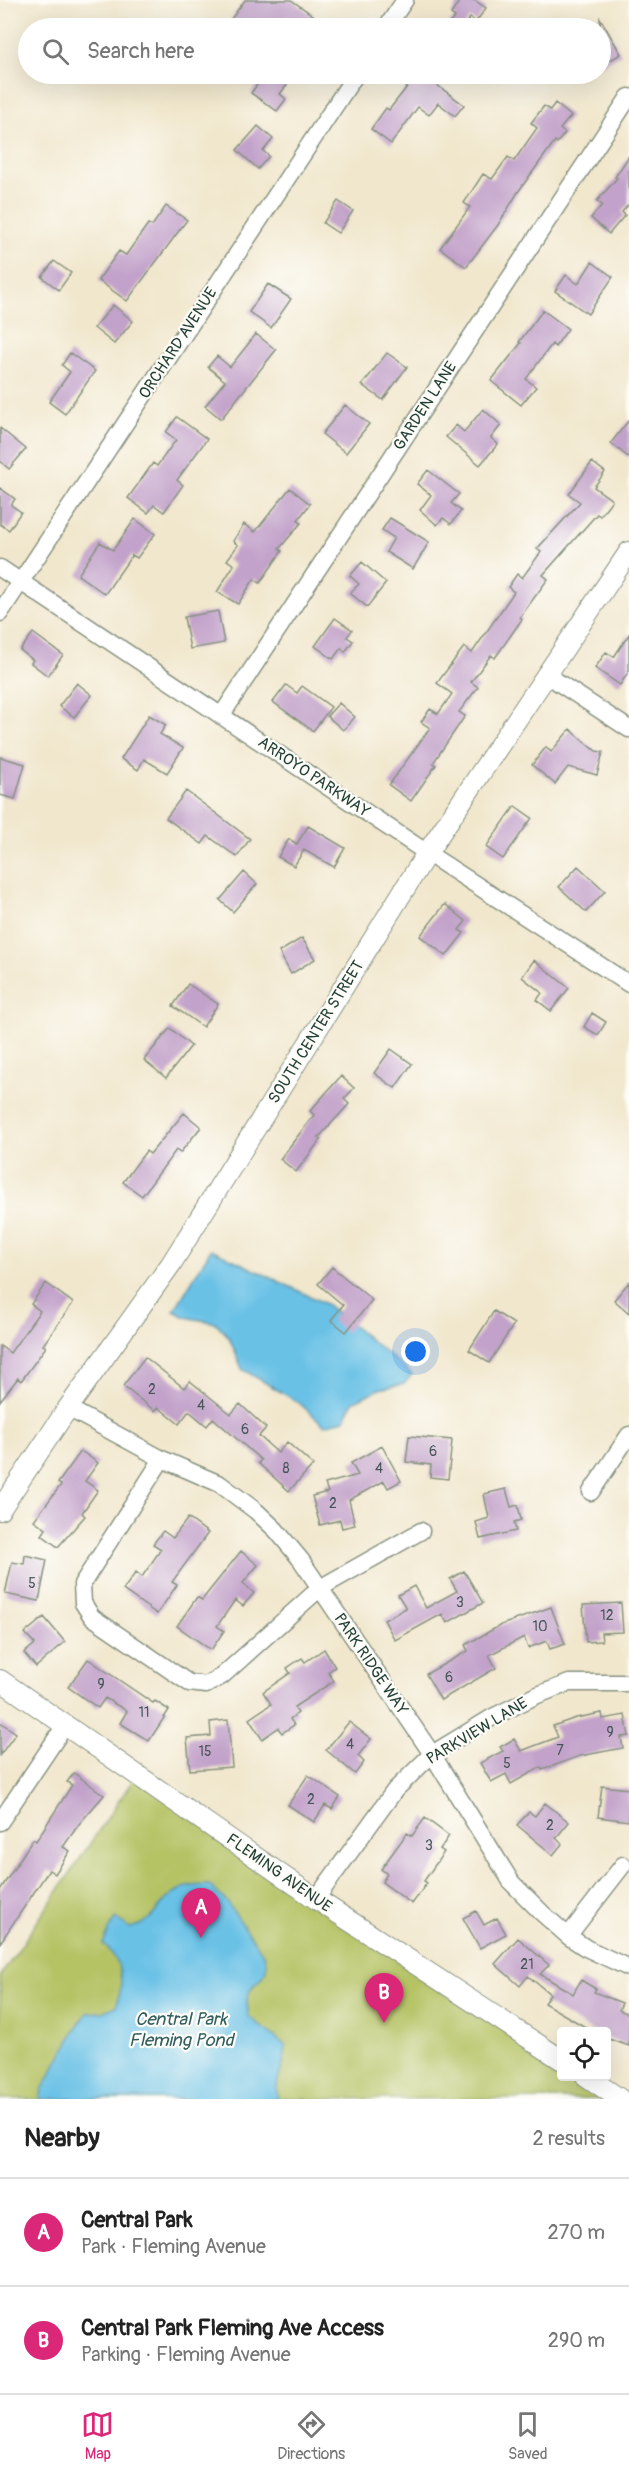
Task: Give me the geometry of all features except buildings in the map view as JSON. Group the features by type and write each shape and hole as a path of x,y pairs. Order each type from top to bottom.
{"street":[{"path":"393,18 405,0"},
{"name":"ORCHARD AVENUE","path":"0,613 349,84"},
{"name":"GARDEN LANE","path":"221,716 629,97"},
{"name":"SOUTH CENTER STREET","path":"0,1510 68,1407 171,1264 428,853 629,552"},
{"name":"ARROYO PARKWAY","path":"0,568 629,984"},
{"path":"547,675 629,729"},
{"name":"PARK RIDGE WAY","path":"68,1407 162,1459 220,1484 256,1511 276,1530 320,1588 432,1754 513,1883 568,1936 586,1948 629,1968"},
{"path":"591,1492 629,1435"},
{"path":"162,1459 82,1584 83,1603 92,1617 189,1683 206,1685 222,1676 320,1588 421,1531"},
{"name":"FLEMING AVENUE","path":"0,1680 316,1899 557,2057"},
{"name":"PARKVIEW LANE","path":"316,1899 395,1790 432,1754 491,1718 569,1683 629,1683"},
{"path":"0,1822 66,1724"},
{"path":"568,1936 623,1865"},
{"path":"593,2081 620,2099"}],"green space":[{"path":"137,1774 557,2057 557,2081 593,2081 622,2099 0,2099 0,1977"}],"water":[{"path":"211,1249 326,1304 412,1374 404,1384 379,1389 353,1402 344,1420 324,1425 298,1402 242,1369 229,1337 216,1323 185,1317 174,1311"},
{"name":"Central Park Fleming Pond","path":"209,1885 227,1902 264,1955 265,1972 249,1993 247,2005 249,2017 285,2045 284,2059 277,2084 278,2099 40,2099 43,2088 87,2013 102,2012 116,2006 120,1989 120,1972 114,1957 103,1944 115,1918 130,1928 139,1925 181,1889"}],"place":[{"name":"Central Park","path":"201,1938"},
{"name":"Central Park Fleming Ave Access","path":"384,2023"}]}
